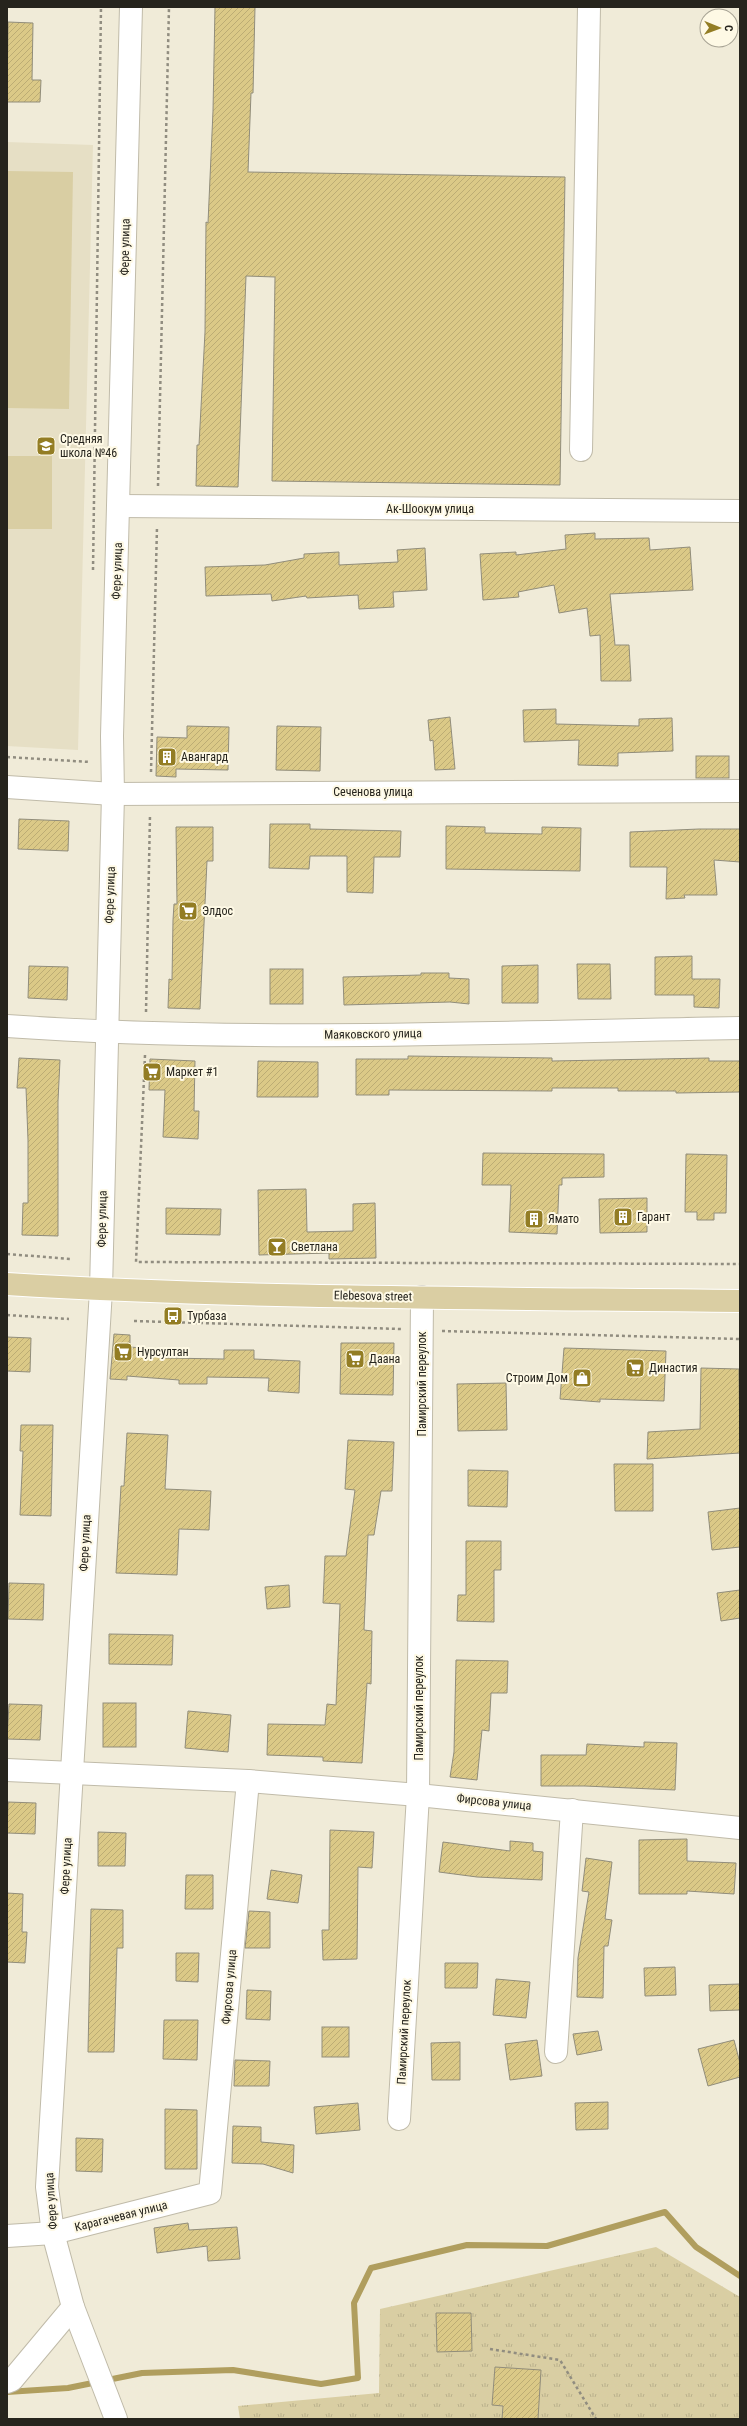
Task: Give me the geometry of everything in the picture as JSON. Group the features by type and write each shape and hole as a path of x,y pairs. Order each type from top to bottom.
{"main road":[{"name":"Elebesova street","path":"7,1284 100,1290 422,1297 740,1301"}],"street":[{"name":"Фере улица","path":"116,2419 73,2307 53,2233 48,2187 100,1290 113,794 112,736 131,7"},
{"path":"581,450 589,7"},
{"name":"Ак-Шоокум улица","path":"119,506 740,511"},
{"name":"Сеченова улица","path":"7,787 113,794 740,791"},
{"name":"Маяковского улица","path":"7,1026 106,1033 222,1036 740,1028"},
{"name":"Памирский переулок","path":"399,2119 418,1795 422,1297"},
{"name":"Фирсова улица","path":"7,1770 248,1781 418,1795 740,1828"},
{"name":"Фирсова улица","path":"210,2194 248,1781"},
{"path":"556,2052 572,1810"},
{"name":"Карагачевая улица","path":"7,2236 53,2233 210,2194"},
{"path":"7,2382 12,2380 73,2307"}],"path":[{"path":"93,571 102,7"},
{"path":"169,7 150,793 146,1034 136,1262 740,1264"},
{"path":"89,792 90,754"},
{"path":"7,757 90,762"},
{"path":"7,1254 71,1259"},
{"path":"7,1315 69,1319"},
{"path":"490,2349 560,2360 596,2419"}],"shaded area":[{"name":"Средняя школа №46","path":"7,142 93,145 78,750 7,746"}],"green space":[{"path":"7,171 73,172 69,409 7,408"},
{"path":"7,456 52,456 52,529 7,529"},
{"path":"656,2247 740,2297 740,2419 240,2419 238,2406 379,2393 380,2309"}],"building":[{"path":"215,7 255,7 253,93 251,93 248,172 565,177 560,485 272,481 275,277 246,276 238,487 196,486 197,445 199,445 205,332 206,222 208,223 213,111"},
{"path":"8,22 33,23 32,80 41,80 40,102 7,102"},
{"path":"595,533 595,539 649,538 650,550 690,547 693,590 610,594 615,645 629,645 631,681 601,681 600,635 590,636 587,608 559,613 554,585 518,592 519,597 483,600 480,554 516,552 516,555 566,549 565,535"},
{"path":"425,548 427,590 393,592 394,607 359,609 358,595 307,598 306,596 272,601 271,594 206,596 205,567 265,565 304,558 304,554 339,552 339,565 398,562 397,550"},
{"path":"556,709 556,724 639,726 639,719 672,718 673,751 618,753 618,766 578,765 579,740 524,742 523,710"},
{"path":"450,717 455,769 435,770 433,740 430,741 428,720"},
{"path":"187,726 229,727 228,770 176,769 176,777 156,776 157,737 187,738"},
{"path":"277,726 321,727 320,771 276,770"},
{"path":"696,756 729,756 729,778 696,778"},
{"path":"19,819 69,821 68,851 18,849"},
{"path":"270,824 310,824 310,829 401,831 400,857 374,857 373,893 347,892 347,856 310,856 309,869 269,868"},
{"path":"446,826 485,827 485,833 542,834 542,827 581,828 580,871 446,869"},
{"path":"176,827 213,827 213,861 207,861 200,1009 168,1008 169,979 172,980 174,904 177,904"},
{"path":"740,829 740,862 714,860 717,895 684,895 685,898 666,899 667,867 630,867 630,832"},
{"path":"692,956 692,979 720,979 719,1008 694,1007 694,995 655,995 655,957"},
{"path":"577,964 610,964 611,999 578,999"},
{"path":"538,965 538,1003 502,1003 502,966"},
{"path":"29,966 68,967 67,1000 28,998"},
{"path":"270,969 303,969 303,1004 270,1004"},
{"path":"421,973 449,973 449,978 469,979 469,1004 450,1002 344,1005 343,977 421,975"},
{"path":"408,1056 552,1058 552,1061 709,1058 709,1061 740,1061 740,1092 676,1093 676,1091 618,1091 618,1088 552,1088 552,1091 389,1090 389,1095 356,1095 356,1059 408,1059"},
{"path":"19,1058 60,1060 58,1101 58,1236 22,1235 23,1203 28,1203 28,1140 26,1088 17,1088"},
{"path":"150,1059 195,1061 194,1111 199,1111 198,1139 163,1137 165,1090 149,1090"},
{"path":"258,1061 318,1062 318,1097 257,1097"},
{"path":"483,1153 604,1154 604,1177 562,1178 562,1185 559,1185 557,1234 509,1232 511,1185 482,1185"},
{"path":"686,1154 727,1155 726,1213 714,1213 714,1220 697,1220 697,1212 685,1212"},
{"path":"306,1189 307,1232 353,1231 353,1204 375,1203 376,1258 329,1259 329,1253 259,1255 258,1190"},
{"name":"Гарант","path":"647,1198 647,1232 600,1233 599,1199"},
{"path":"166,1208 221,1209 220,1235 166,1234"},
{"path":"114,1334 130,1335 130,1347 165,1350 165,1358 224,1359 224,1350 254,1350 254,1359 300,1361 299,1393 268,1391 269,1378 207,1377 207,1384 179,1384 179,1380 127,1376 127,1380 110,1379"},
{"path":"7,1337 31,1338 30,1372 7,1371"},
{"path":"341,1343 394,1343 393,1395 340,1394"},
{"path":"564,1348 666,1351 664,1401 600,1399 600,1402 560,1399"},
{"path":"701,1368 739,1369 740,1453 647,1459 648,1432 700,1429"},
{"path":"506,1383 507,1430 458,1431 457,1384"},
{"path":"21,1425 53,1425 51,1516 20,1515 23,1451 20,1451"},
{"path":"127,1433 168,1435 165,1489 211,1491 209,1530 179,1529 177,1575 116,1573 121,1486 124,1486"},
{"path":"348,1440 394,1442 392,1491 381,1491 374,1535 368,1535 364,1630 372,1631 371,1684 367,1683 362,1763 323,1761 323,1757 267,1755 268,1724 325,1725 327,1704 336,1705 340,1604 323,1603 325,1556 346,1556 355,1490 345,1489"},
{"path":"614,1464 653,1464 653,1511 615,1511"},
{"path":"468,1470 508,1471 507,1507 468,1506"},
{"path":"740,1508 740,1547 712,1550 708,1512"},
{"path":"466,1541 501,1541 501,1570 494,1570 494,1622 457,1621 458,1595 466,1595"},
{"path":"9,1583 44,1584 43,1620 8,1619"},
{"path":"289,1585 290,1607 267,1609 265,1587"},
{"path":"740,1590 740,1618 721,1621 717,1593"},
{"path":"109,1634 173,1635 172,1665 109,1664"},
{"path":"456,1660 508,1661 507,1693 491,1693 489,1731 482,1730 477,1780 450,1777 454,1752"},
{"path":"103,1703 136,1703 136,1747 103,1747"},
{"path":"9,1704 42,1705 40,1740 7,1739"},
{"path":"188,1711 231,1715 228,1752 185,1748"},
{"path":"644,1742 677,1743 675,1790 585,1786 541,1786 541,1755 586,1755 587,1744 644,1747"},
{"path":"8,1802 36,1803 35,1834 7,1833"},
{"path":"330,1830 374,1832 372,1868 358,1867 357,1959 323,1960 322,1930 329,1930"},
{"path":"98,1832 126,1833 125,1866 98,1866"},
{"path":"687,1839 687,1861 736,1863 734,1894 687,1891 687,1894 639,1894 639,1840"},
{"path":"510,1841 533,1843 533,1851 543,1852 542,1880 477,1877 439,1872 443,1842 510,1851"},
{"path":"586,1858 612,1862 605,1919 612,1920 608,1946 604,1946 603,1998 577,1997 578,1958 589,1892 582,1891"},
{"path":"271,1870 302,1875 298,1903 267,1899"},
{"path":"186,1875 213,1875 213,1909 185,1909"},
{"path":"7,1893 23,1894 22,1932 27,1932 25,1963 7,1962"},
{"path":"91,1909 123,1910 123,1948 117,1948 114,2052 88,2052"},
{"path":"249,1911 270,1912 270,1948 245,1948"},
{"path":"176,1953 199,1953 198,1982 176,1981"},
{"path":"445,1963 478,1963 477,1988 445,1988"},
{"path":"675,1967 676,1995 645,1996 644,1968"},
{"path":"496,1979 530,1982 526,2018 493,2015"},
{"path":"740,1984 740,2010 710,2011 709,1985"},
{"path":"247,1990 271,1991 270,2020 246,2019"},
{"path":"164,2020 198,2020 197,2060 163,2059"},
{"path":"322,2027 349,2027 349,2057 322,2057"},
{"path":"598,2031 602,2050 577,2055 573,2034"},
{"path":"537,2040 542,2076 510,2080 505,2044"},
{"path":"734,2040 740,2063 740,2077 708,2086 698,2049"},
{"path":"460,2042 460,2080 432,2080 431,2043"},
{"path":"235,2060 270,2061 269,2086 234,2086"},
{"path":"608,2102 608,2129 576,2130 575,2103"},
{"path":"358,2103 360,2130 316,2134 314,2107"},
{"path":"165,2109 197,2110 197,2169 165,2169"},
{"path":"233,2126 261,2127 261,2142 294,2145 293,2173 263,2164 232,2163"},
{"path":"76,2138 103,2139 102,2172 76,2171"},
{"path":"188,2223 189,2230 237,2227 240,2259 208,2261 207,2246 157,2253 154,2228"},
{"path":"436,2313 471,2313 472,2351 437,2352"},
{"path":"495,2367 541,2370 538,2419 502,2419 503,2406 492,2405"}],"waterway":[{"path":"7,2392 68,2388 142,2373 233,2370 321,2384 358,2378 354,2303 371,2268 467,2245 547,2246 665,2212 696,2247 740,2276"}],"place":[{"name":"Средняя школа №46","path":"46,446"},
{"name":"Авангард","path":"167,757"},
{"name":"Элдос","path":"188,911"},
{"name":"Маркет #1","path":"152,1072"},
{"name":"Гарант","path":"623,1217"},
{"name":"Ямато","path":"534,1219"},
{"name":"Светлана","path":"277,1247"},
{"name":"Турбаза","path":"173,1316"},
{"name":"Нурсултан","path":"123,1352"},
{"name":"Даана","path":"355,1359"},
{"name":"Династия","path":"635,1368"},
{"name":"Строим Дом","path":"582,1378"}]}
